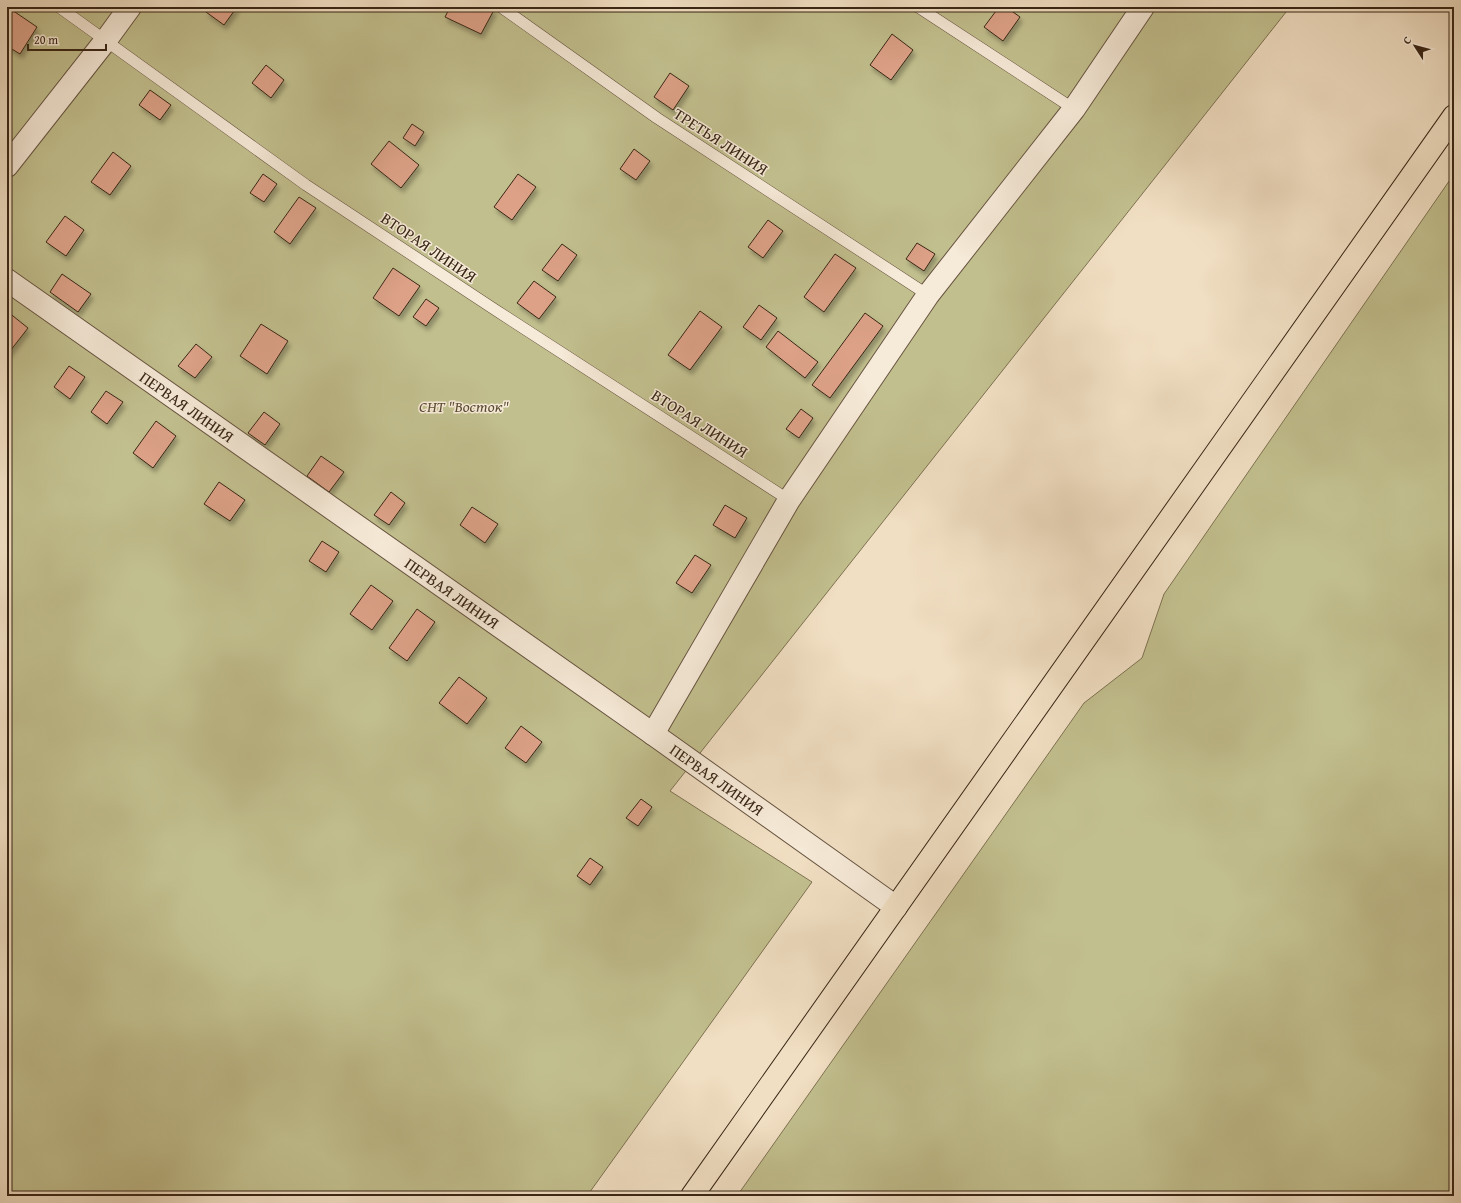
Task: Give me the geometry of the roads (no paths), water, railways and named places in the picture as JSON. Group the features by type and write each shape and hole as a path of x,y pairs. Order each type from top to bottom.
{"main road":[{"path":"692,1196 1454,116"}],"street":[{"path":"7,166 106,40 130,7"},
{"path":"653,734 789,500 928,295 1074,108 1143,7"},
{"name":"ПЕРВАЯ ЛИНИЯ","path":"7,280 653,734 896,907"}],"lane":[{"name":"ВТОРАЯ ЛИНИЯ","path":"59,7 306,185 497,311 789,500"},
{"name":"ТРЕТЬЯ ЛИНИЯ","path":"501,7 657,118 928,295"},
{"path":"918,7 1074,108"}],"park label":[{"name":"СНТ \"Восток\"","path":"464,406"}]}
